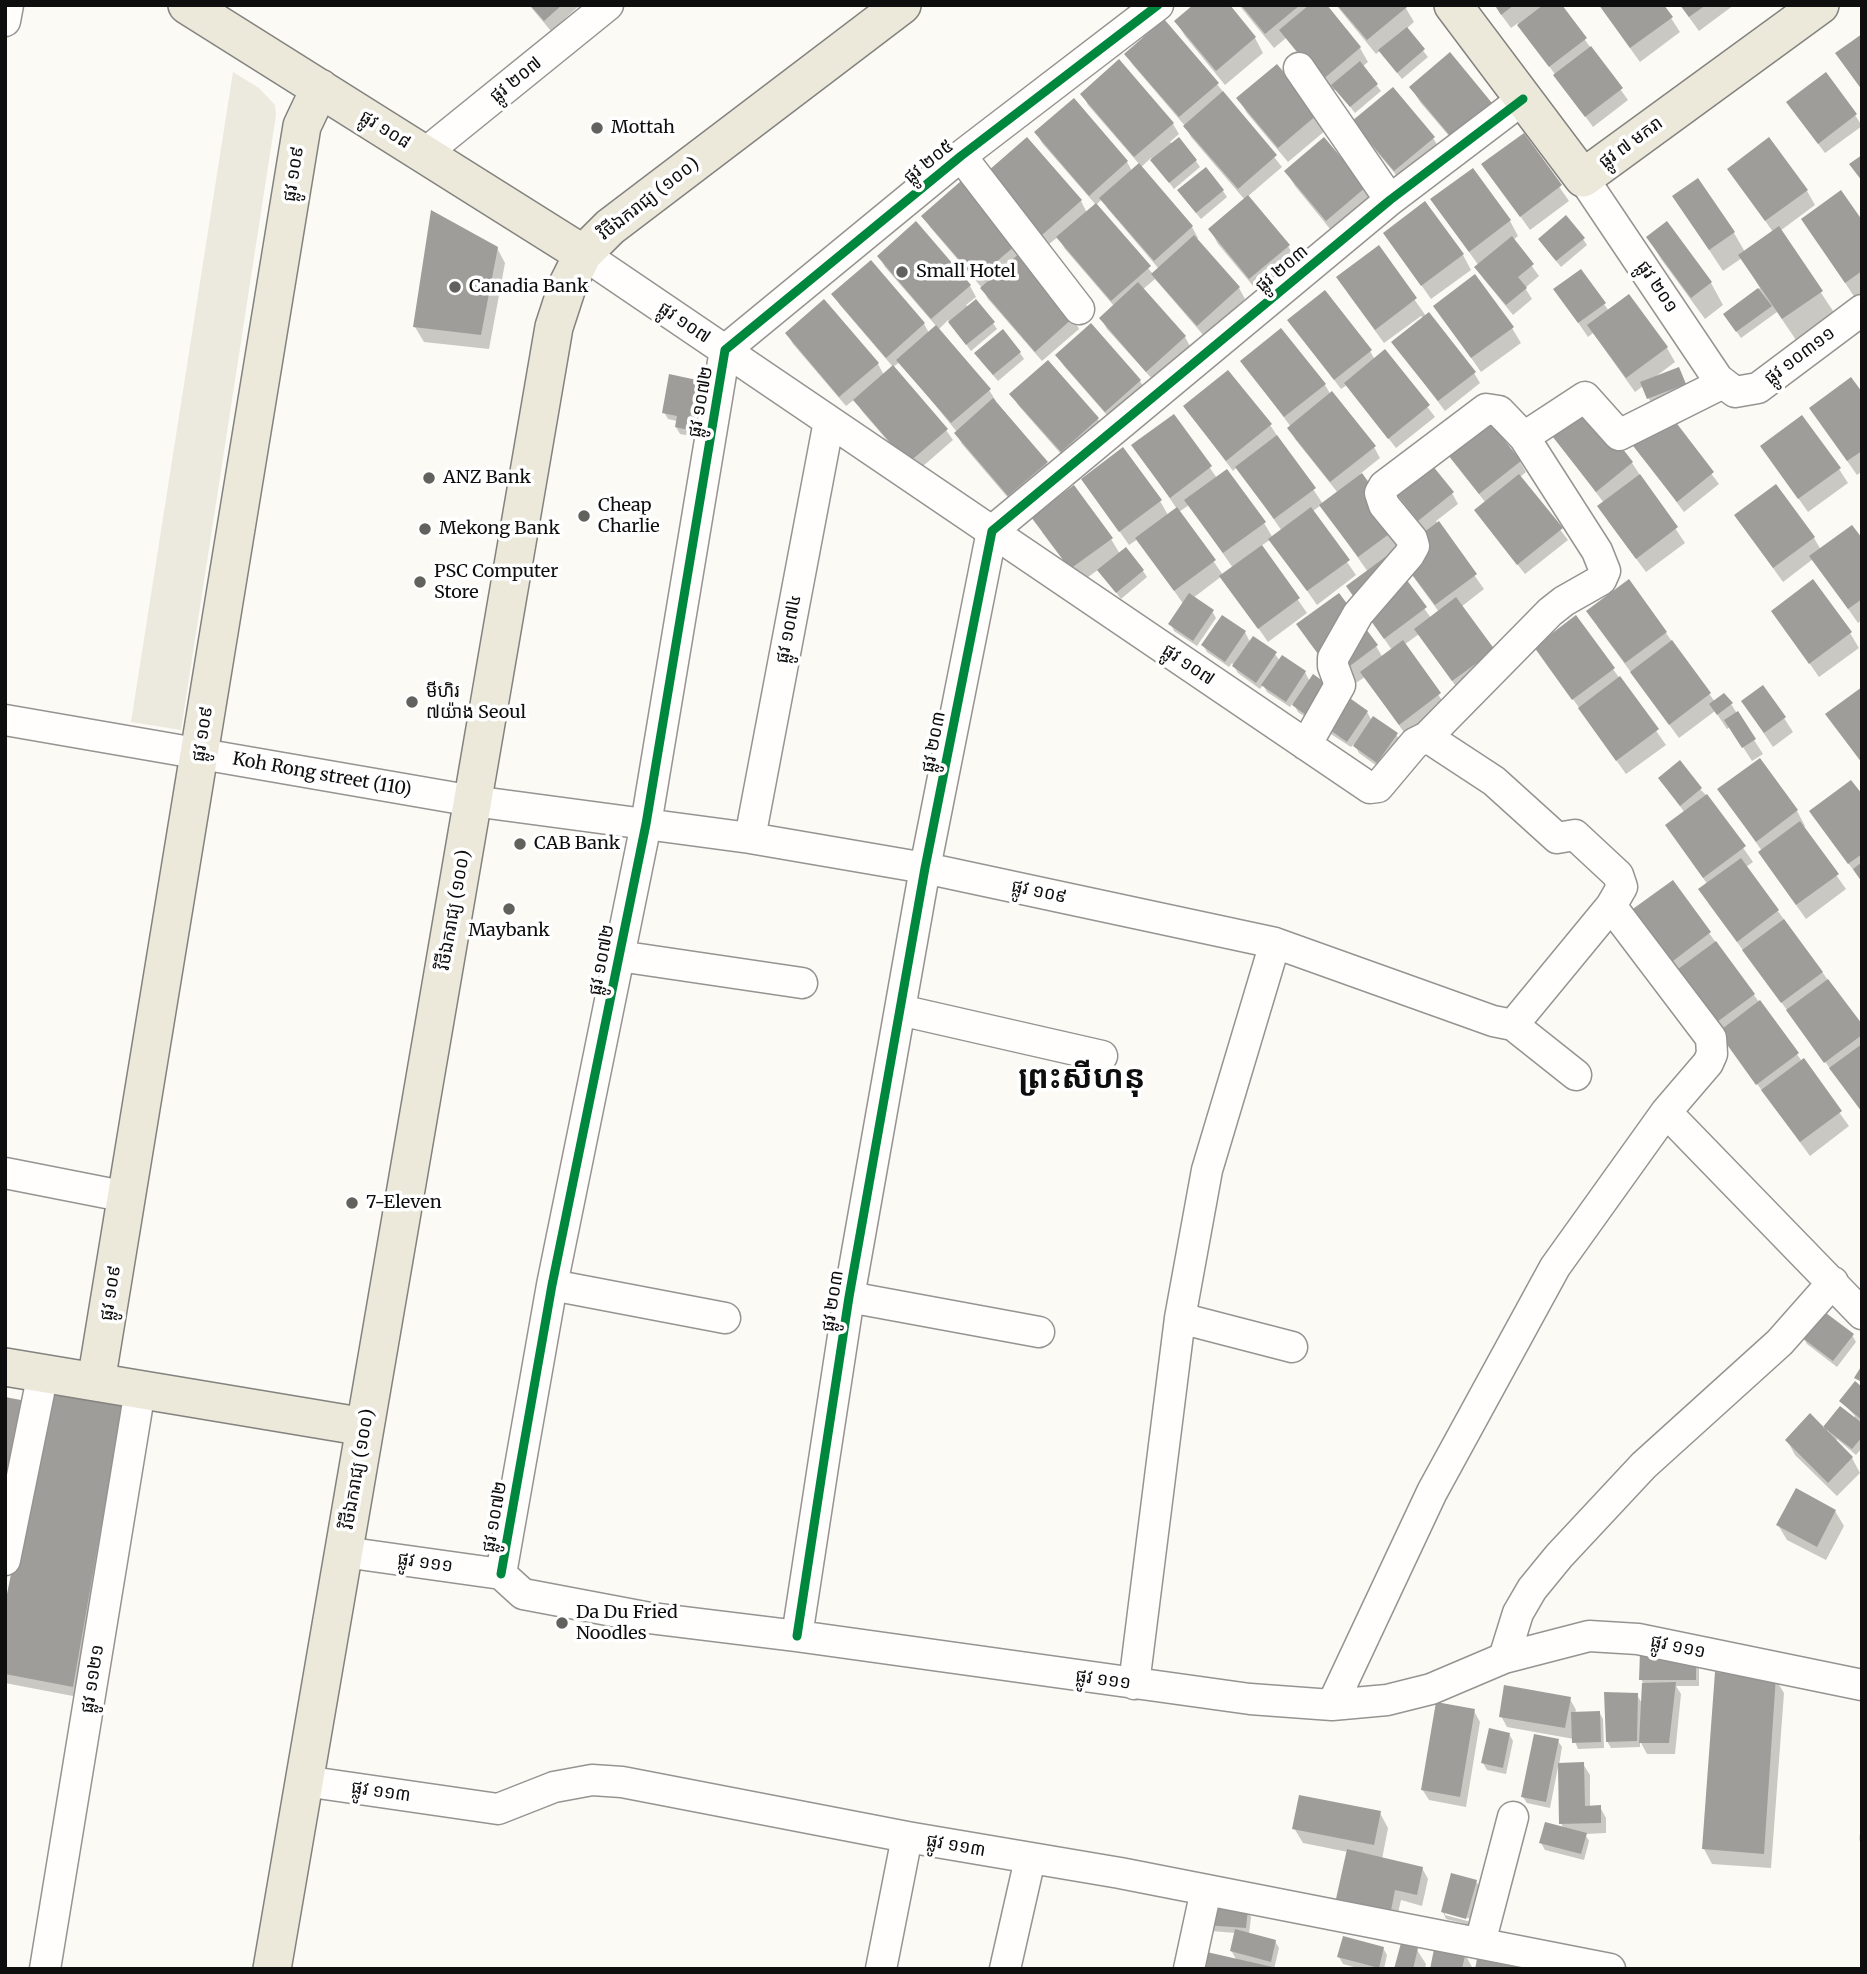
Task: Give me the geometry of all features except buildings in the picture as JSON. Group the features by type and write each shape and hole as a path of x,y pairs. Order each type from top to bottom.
{"main road":[{"name":"វិថីឯករាជ្យ (១០០)","path":"272,1969 554,327 568,284 583,254 610,227 902,5"},
{"name":"ផ្លូវ ៧ មករា","path":"1454,5 1583,178 1820,5"},
{"name":"ផ្លូវ ១០៨","path":"189,6 583,254"},
{"name":"ផ្លូវ ១០៩","path":"96,1382 302,126 320,88"},
{"path":"5,1367 365,1427"}],"street":[{"path":"5,21 8,5"},
{"name":"ផ្លូវ ២០៧","path":"424,154 608,5"},
{"name":"ផ្លូវ ២០៥","path":"725,350 961,156 1158,5"},
{"path":"1298,68 1390,200"},
{"name":"ផ្លូវ ២០៣","path":"797,1636 849,1297 925,868 992,531 1390,200 1523,99"},
{"path":"961,156 1079,309"},
{"name":"ផ្លូវ ២០១","path":"1583,178 1718,379 1729,387"},
{"name":"ផ្លូវ ១០៧","path":"583,254 1370,788 1374,788 1415,743 1427,737"},
{"name":"ផ្លូវ ១០៣១១","path":"1524,437 1585,397 1619,435 1729,387 1758,388 1862,310"},
{"name":"ផ្លូវ ១០៧២","path":"501,1574 552,1285 646,824 725,350"},
{"path":"1306,745 1340,685 1333,658 1357,614 1414,546 1412,539 1384,505 1380,494 1384,486 1486,409 1499,411 1524,437 1597,551 1605,571 1601,580 1550,612 1427,737 1494,781 1558,838 1575,835 1618,875 1622,883 1611,906 1513,1025"},
{"name":"ផ្លូវ ១០៧៤","path":"750,838 829,421"},
{"name":"Koh Rong street (110)","path":"5,720 472,801"},
{"name":"ផ្លូវ ១០៩","path":"472,801 750,838 925,868 1275,943 1493,1021 1513,1025 1576,1075"},
{"path":"1332,1705 1432,1492 1555,1266 1666,1112 1709,1063 1712,1054 1711,1038 1611,906"},
{"path":"1134,1684 1180,1318 1207,1170 1275,943"},
{"path":"619,956 802,983"},
{"path":"900,1010 1101,1056"},
{"path":"1666,1112 1862,1314"},
{"path":"5,1173 127,1197"},
{"path":"1504,1658 1518,1614 1532,1589 1559,1556 1644,1465 1780,1342 1833,1282"},
{"path":"552,1285 725,1318"},
{"path":"849,1297 1040,1332"},
{"path":"1180,1318 1292,1347"},
{"path":"5,1560 43,1373"},
{"name":"ផ្លូវ ១១២១","path":"45,1969 140,1390"},
{"name":"ផ្លូវ ១១១","path":"344,1552 501,1574 523,1594 650,1618 1250,1699 1332,1705 1387,1700 1431,1689 1504,1658 1588,1636 1638,1639 1862,1685"},
{"name":"ផ្លូវ ១១៣","path":"304,1781 498,1809 554,1787 592,1780 622,1782 907,1838 1120,1873 1610,1969"},
{"path":"1480,1943 1513,1817"},
{"path":"881,1969 907,1838"},
{"path":"1004,1969 1030,1860"},
{"path":"1189,1969 1206,1890"}],"shaded area":[{"path":"233,72 259,88 275,105 276,115 181,730 131,722"}],"cycle path":[{"path":"501,1574 552,1285 646,824 725,350 961,156 1158,5"},
{"path":"797,1636 849,1297 925,868 992,531 1390,200 1523,99"}],"place":[{"name":"Mottah","path":"597,128"},
{"name":"Small Hotel","path":"902,272"},
{"name":"Canadia Bank","path":"455,287"},
{"name":"ANZ Bank","path":"429,478"},
{"name":"Cheap Charlie","path":"584,516"},
{"name":"Mekong Bank","path":"425,529"},
{"name":"PSC Computer Store","path":"420,582"},
{"name":"មីហិរ ៧យ៉ាង Seoul","path":"412,702"},
{"name":"CAB Bank","path":"520,844"},
{"name":"Maybank","path":"509,909"},
{"name":"7-Eleven","path":"352,1203"},
{"name":"Da Du Fried Noodles","path":"562,1623"}],"district":[{"name":"ព្រះសីហនុ","path":"1082,1079"}]}
